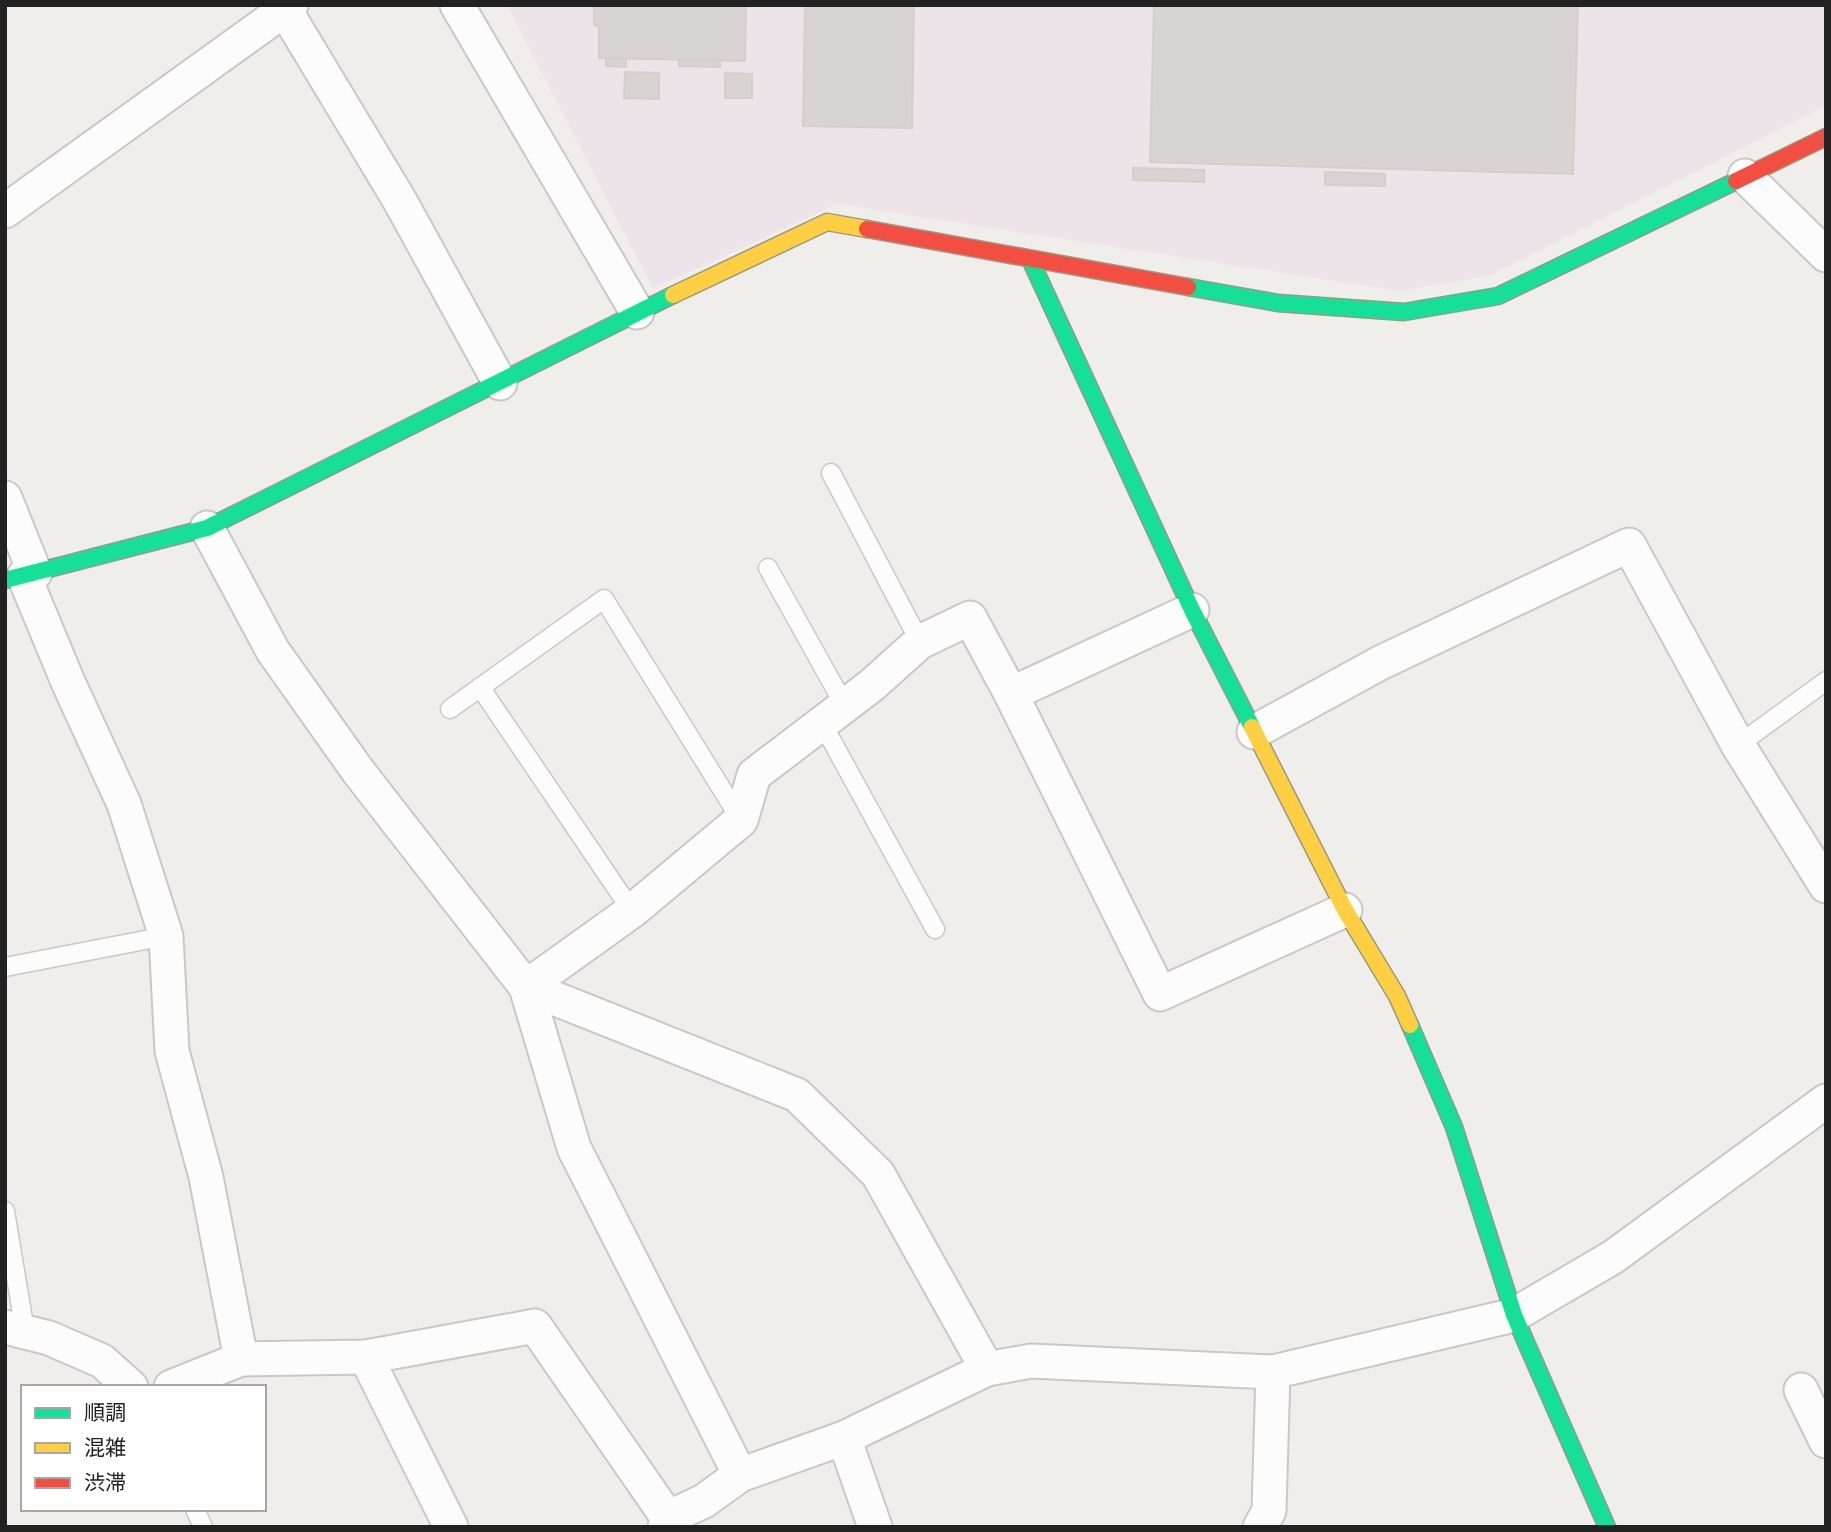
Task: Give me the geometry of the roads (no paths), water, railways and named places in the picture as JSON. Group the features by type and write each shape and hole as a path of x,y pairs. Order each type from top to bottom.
{"street":[{"path":"457,5 637,312"},
{"path":"5,211 288,8 400,201 500,383"},
{"path":"21,576 207,528 637,312 827,222 1278,303 1404,312 1498,296 1826,137"},
{"path":"1745,176 1826,255"},
{"path":"1030,259 1192,610 1345,910 1397,996 1454,1127 1514,1315 1607,1527"},
{"path":"5,498 21,576 124,804 166,936 172,1051 206,1177 241,1359"},
{"path":"207,528 273,651 358,771 526,987 574,1148 740,1475"},
{"path":"1254,732 1380,663 1629,545 1738,745 1826,886"},
{"path":"1011,694 1192,610"},
{"path":"526,987 632,911 741,820 754,775 833,715 920,642 970,618 1011,694 1160,995 1345,910"},
{"path":"526,987 797,1094 878,1174 987,1369"},
{"path":"176,1385 241,1359 366,1357 535,1326 667,1522 704,1501 740,1475 844,1438 987,1369 1031,1361 1273,1372 1514,1315 1613,1257 1826,1101"},
{"path":"15,1329 49,1338 102,1361 129,1385"},
{"path":"366,1357 451,1527"},
{"path":"1260,1527 1269,1511 1273,1372"},
{"path":"1801,1390 1826,1441"},
{"path":"844,1438 875,1527"}],"lane":[{"path":"831,472 920,642"},
{"path":"768,568 833,715 935,929"},
{"path":"450,709 604,598 741,820"},
{"path":"1738,745 1826,681"},
{"path":"480,687 632,911"},
{"path":"5,967 166,936"},
{"path":"5,1211 15,1329"},
{"path":"196,1511 203,1527"}]}
